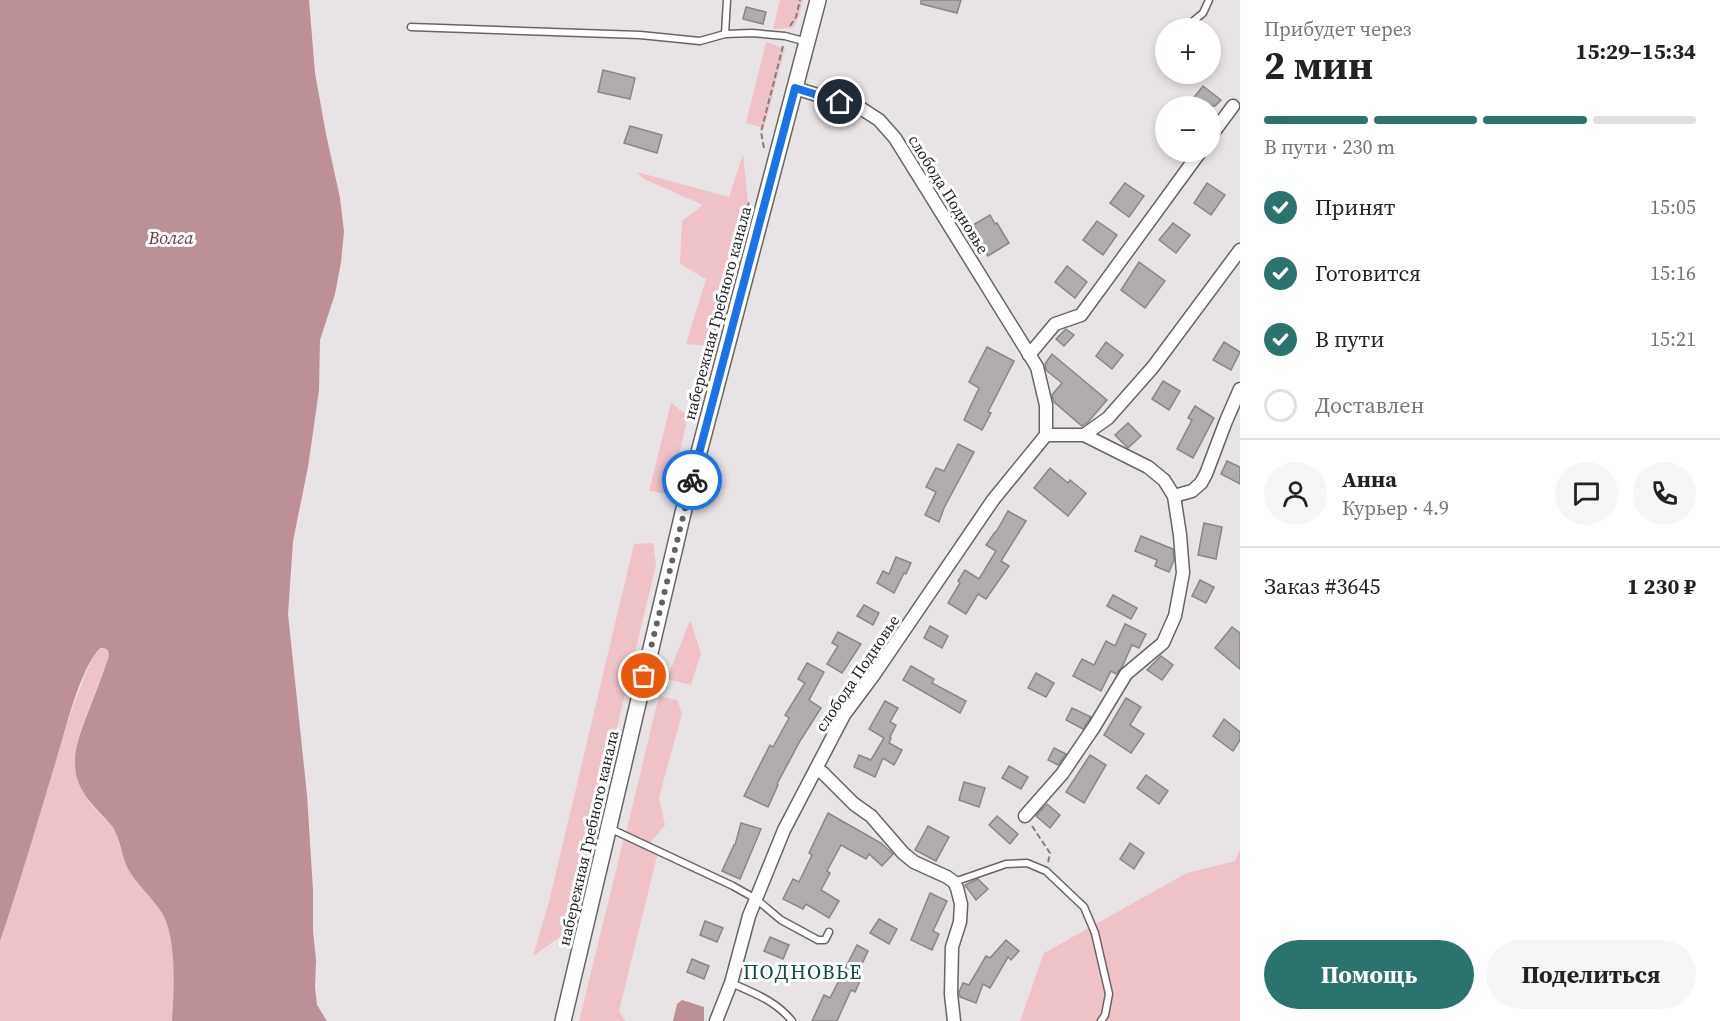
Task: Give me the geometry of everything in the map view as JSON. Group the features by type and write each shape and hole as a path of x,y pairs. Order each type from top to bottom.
{"street":[{"name":"набережная Гребного канала","path":"563,1021 684,513 818,0"},
{"name":"слобода Подновье","path":"716,1021 731,983 756,899 784,830 844,715 993,500 1046,435 1046,405 1036,367 895,138 879,120 862,108 795,88"},
{"path":"1221,122 1233,106"},
{"path":"1029,355 1055,324 1081,315 1193,162"},
{"path":"1084,435 1108,418 1153,367 1240,250"},
{"path":"1174,496 1192,491 1201,483 1240,390"},
{"path":"1025,816 1062,774 1126,674 1163,643 1175,616 1183,573 1174,496 1164,480 1148,467 1084,435 1046,435"},
{"path":"816,769 823,773 854,804 871,816 903,853 914,862 954,882 961,904 960,922 952,947 951,994 954,1021"}],"lane":[{"path":"725,34 727,0"},
{"path":"1197,18 1203,13 1209,0"},
{"path":"411,27 640,35 700,41 725,34 752,33 785,36 807,42"},
{"path":"608,828 733,886 756,899 781,920 818,940 825,940 830,932"},
{"path":"954,882 1006,864 1027,863 1046,871 1084,907 1095,933 1109,994 1105,1015 1101,1021"},
{"path":"731,983 764,997 784,1011 792,1021"}],"path":[{"path":"1025,816 1050,854 1046,871"}],"shaded area":[{"path":"780,0 803,0 793,28 773,29"},
{"path":"766,42 785,49 764,128 746,123"},
{"path":"743,154 749,214 719,347 686,344 706,279 680,264 682,221 703,205 644,179 637,172 729,197"},
{"path":"671,403 688,416 670,494 649,491"},
{"path":"653,543 656,565 568,931 533,956 549,902 634,544"},
{"path":"690,620 701,653 691,685 667,679"},
{"path":"100,648 108,650 109,656 78,740 76,771 79,783 88,800 115,831 128,869 158,907 167,924 173,966 172,1021 0,1021 0,941 67,723 85,675"},
{"path":"660,696 677,700 682,714 659,797 665,825 650,843 626,833"},
{"path":"624,838 657,856 619,1011 626,1021 579,1021"},
{"path":"1240,849 1240,1021 1020,1021 1044,953 1187,873 1235,861"}],"water":[{"name":"Волга","path":"0,0 309,0 315,73 340,198 344,232 335,294 320,340 319,390 308,467 293,541 288,614 307,795 316,960 315,988 317,1005 327,1021 172,1021 173,966 167,924 158,907 128,869 115,831 83,792 76,775 75,759 78,742 109,656 108,650 104,648 100,648 92,659 79,687 0,941"},
{"path":"682,1000 704,1007 704,1021 673,1021 677,1004"}],"building":[{"path":"921,0 961,0 957,13 921,4"},
{"path":"746,7 766,12 763,24 743,19"},
{"path":"603,70 635,78 630,99 598,92"},
{"path":"1203,86 1216,96 1195,96"},
{"path":"630,126 662,135 657,153 624,143"},
{"path":"1125,183 1144,196 1129,217 1110,203"},
{"path":"1207,183 1225,195 1211,215 1194,203"},
{"path":"990,215 1009,243 988,256 975,236 979,234 973,225"},
{"path":"1097,221 1117,235 1103,255 1083,240"},
{"path":"1173,223 1190,235 1176,253 1159,240"},
{"path":"1139,262 1165,281 1145,308 1121,290"},
{"path":"1067,266 1087,282 1075,298 1055,282"},
{"path":"1066,329 1074,335 1064,346 1056,339"},
{"path":"1106,342 1123,355 1112,369 1096,356"},
{"path":"1224,342 1240,352 1231,370 1213,360"},
{"path":"987,347 1014,361 988,412 991,413 982,430 964,420 979,388 969,382"},
{"path":"1052,354 1107,400 1082,426 1054,402 1052,395 1062,383 1046,370 1045,364"},
{"path":"1163,381 1180,391 1169,410 1152,399"},
{"path":"1195,406 1214,418 1193,458 1177,449 1192,420 1188,418"},
{"path":"1128,423 1141,436 1128,448 1115,435"},
{"path":"958,444 974,452 939,522 925,515 936,492 926,487 936,468 944,471"},
{"path":"1227,461 1240,467 1240,484 1221,474"},
{"path":"1050,468 1068,483 1070,480 1086,493 1068,516 1034,488"},
{"path":"1008,511 1026,521 1001,561 1009,566 986,599 978,594 966,614 948,603 965,570 979,579 996,551 986,545"},
{"path":"1204,523 1222,527 1216,559 1198,555"},
{"path":"1141,536 1173,549 1174,560 1169,572 1155,566 1157,560 1135,551"},
{"path":"896,557 911,563 894,593 877,583 883,571 889,574"},
{"path":"1200,580 1214,587 1206,603 1192,596"},
{"path":"1113,595 1137,608 1131,619 1107,606"},
{"path":"864,605 879,613 873,625 857,616"},
{"path":"1125,624 1146,634 1139,648 1132,645 1122,667 1116,674 1111,671 1101,691 1073,676 1082,659 1094,665 1106,641 1115,646"},
{"path":"930,626 948,636 942,648 924,638"},
{"path":"1232,627 1240,633 1240,669 1215,648"},
{"path":"838,632 861,644 842,673 827,664 838,646 832,643"},
{"path":"1161,656 1173,665 1162,680 1147,670"},
{"path":"807,663 824,672 809,700 821,708 800,741 777,784 768,807 744,796 770,745 773,747 789,718 785,715 805,683 798,679"},
{"path":"911,666 934,679 932,683 966,701 960,713 903,680"},
{"path":"1036,673 1054,683 1046,697 1028,688"},
{"path":"1126,698 1141,707 1130,725 1144,734 1131,753 1104,735"},
{"path":"885,701 898,708 890,722 896,725 889,743 902,750 894,765 883,758 875,777 854,767 859,755 871,760 884,738 869,729"},
{"path":"1072,708 1091,717 1083,729 1066,720"},
{"path":"1224,719 1240,732 1240,740 1233,751 1213,736"},
{"path":"1054,748 1066,754 1058,765 1048,760"},
{"path":"1090,755 1106,765 1084,803 1066,792"},
{"path":"1009,766 1028,777 1021,789 1002,778"},
{"path":"1146,775 1168,791 1159,804 1137,788"},
{"path":"964,782 985,788 979,807 959,800"},
{"path":"1047,804 1060,815 1050,828 1036,816"},
{"path":"828,813 881,843 893,854 882,866 869,854 866,859 841,845 827,871 830,873 821,890 839,901 829,918 806,904 803,909 783,899 793,879 799,882 812,855 809,853"},
{"path":"997,816 1018,834 1010,844 989,825"},
{"path":"741,823 761,829 740,879 722,871 735,845"},
{"path":"928,826 949,837 936,861 915,850"},
{"path":"1130,843 1144,853 1134,869 1120,859"},
{"path":"978,879 988,889 976,900 965,885"},
{"path":"930,893 947,901 933,931 939,934 932,950 911,940"},
{"path":"879,919 897,929 889,944 870,933"},
{"path":"705,921 723,928 717,942 700,935"},
{"path":"770,937 789,945 783,959 764,951"},
{"path":"1006,940 1019,951 1011,960 1008,957 990,988 983,984 976,1003 960,997 959,992 963,983 969,985 986,956 990,958"},
{"path":"857,945 868,951 856,977 861,979 855,992 851,990 837,1021 812,1021 824,995 830,998"},
{"path":"692,959 709,966 704,979 687,972"}],"way so far":[{"path":"644,676 692,480"}],"district":[{"name":"ПОДНОВЬЕ","path":"803,972"}],"route":[{"path":"692,480 795,88 840,102"}]}
